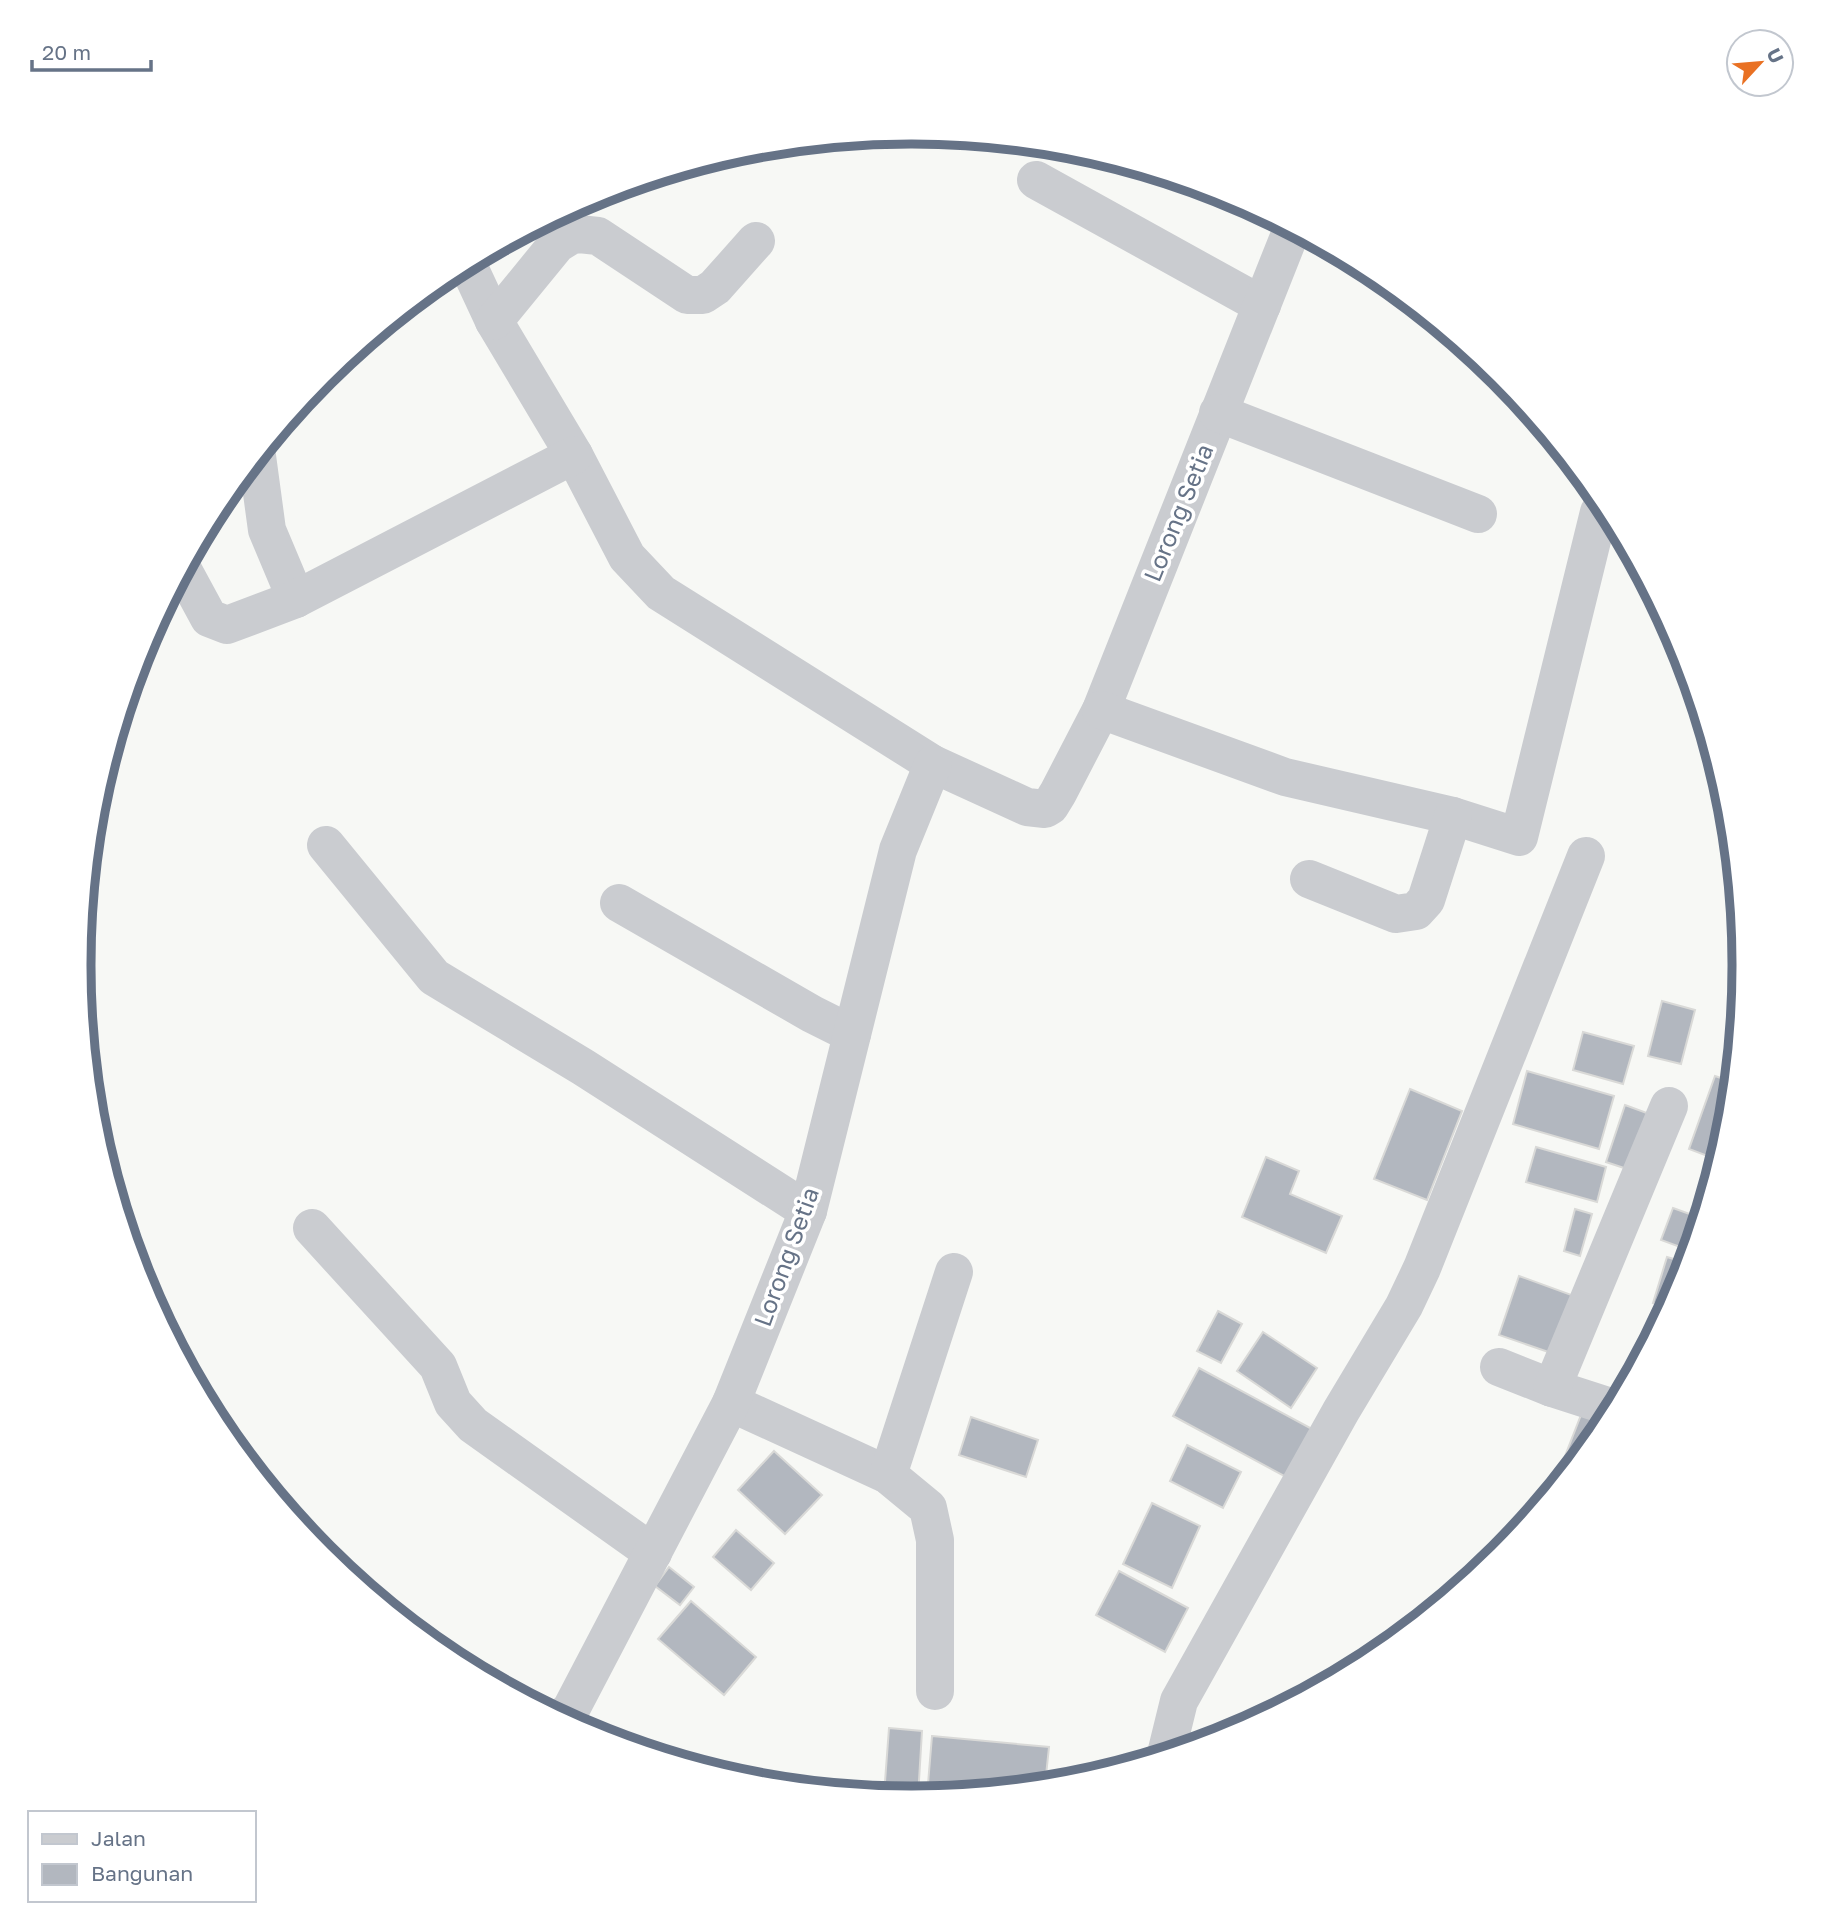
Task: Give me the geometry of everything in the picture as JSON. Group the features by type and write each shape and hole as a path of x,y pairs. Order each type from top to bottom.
{"street":[{"path":"1036,180 1262,305"},
{"path":"494,321 557,244 570,236 598,236 687,295 703,295 715,288 757,241"},
{"name":"Lorong Setia","path":"570,1710 731,1404 808,1211 898,850 933,764 1027,807 1050,806 1101,709 1289,237"},
{"path":"472,273 494,321 574,456 627,557 661,593 933,764"},
{"path":"1218,413 1478,514"},
{"path":"188,579 209,618 227,625 296,599 574,456"},
{"path":"259,469 267,530 296,599"},
{"path":"1101,709 1286,777 1453,816 1519,837 1598,516"},
{"path":"1309,879 1396,914 1416,911 1426,900 1453,816"},
{"path":"326,845 434,977 583,1067 808,1211"},
{"path":"1168,1744 1179,1701 1341,1411 1404,1306 1422,1268 1586,856"},
{"path":"619,903 812,1014 852,1034"},
{"path":"1552,1388 1670,1106"},
{"path":"312,1228 438,1366 453,1402 472,1425 653,1553"},
{"path":"888,1475 954,1272"},
{"path":"1499,1367 1604,1405"},
{"path":"731,1404 888,1475 928,1508 935,1540 934,1691"}],"building":[{"path":"1662,1001 1695,1010 1681,1064 1648,1056"},
{"path":"1583,1032 1634,1046 1623,1084 1573,1070"},
{"path":"1527,1071 1614,1096 1599,1149 1513,1124"},
{"path":"1715,1076 1724,1079 1709,1156 1689,1149"},
{"path":"1410,1089 1462,1111 1427,1200 1374,1179"},
{"path":"1625,1105 1655,1116 1636,1172 1606,1162"},
{"path":"1536,1147 1606,1167 1597,1202 1526,1182"},
{"path":"1266,1157 1299,1171 1290,1194 1342,1216 1326,1253 1242,1217"},
{"path":"1673,1208 1692,1215 1681,1247 1661,1240"},
{"path":"1575,1209 1592,1214 1580,1256 1564,1251"},
{"path":"1667,1257 1677,1260 1658,1305 1653,1303"},
{"path":"1519,1276 1577,1297 1557,1355 1499,1335"},
{"path":"1218,1311 1242,1324 1221,1363 1197,1351"},
{"path":"1263,1332 1317,1368 1291,1408 1237,1371"},
{"path":"1199,1368 1312,1429 1286,1477 1173,1416"},
{"path":"1581,1415 1595,1420 1594,1421 1562,1464"},
{"path":"971,1417 1038,1440 1026,1477 959,1455"},
{"path":"1187,1445 1241,1472 1223,1508 1170,1481"},
{"path":"774,1451 822,1495 785,1534 738,1490"},
{"path":"1152,1503 1200,1526 1172,1588 1123,1564"},
{"path":"736,1530 774,1563 751,1590 713,1557"},
{"path":"669,1567 694,1587 680,1605 655,1586"},
{"path":"1119,1571 1188,1608 1165,1652 1096,1615"},
{"path":"691,1601 756,1657 724,1695 658,1639"},
{"path":"889,1728 922,1731 919,1786 885,1785"},
{"path":"932,1736 1049,1747 1046,1774 965,1784 928,1785"}]}
